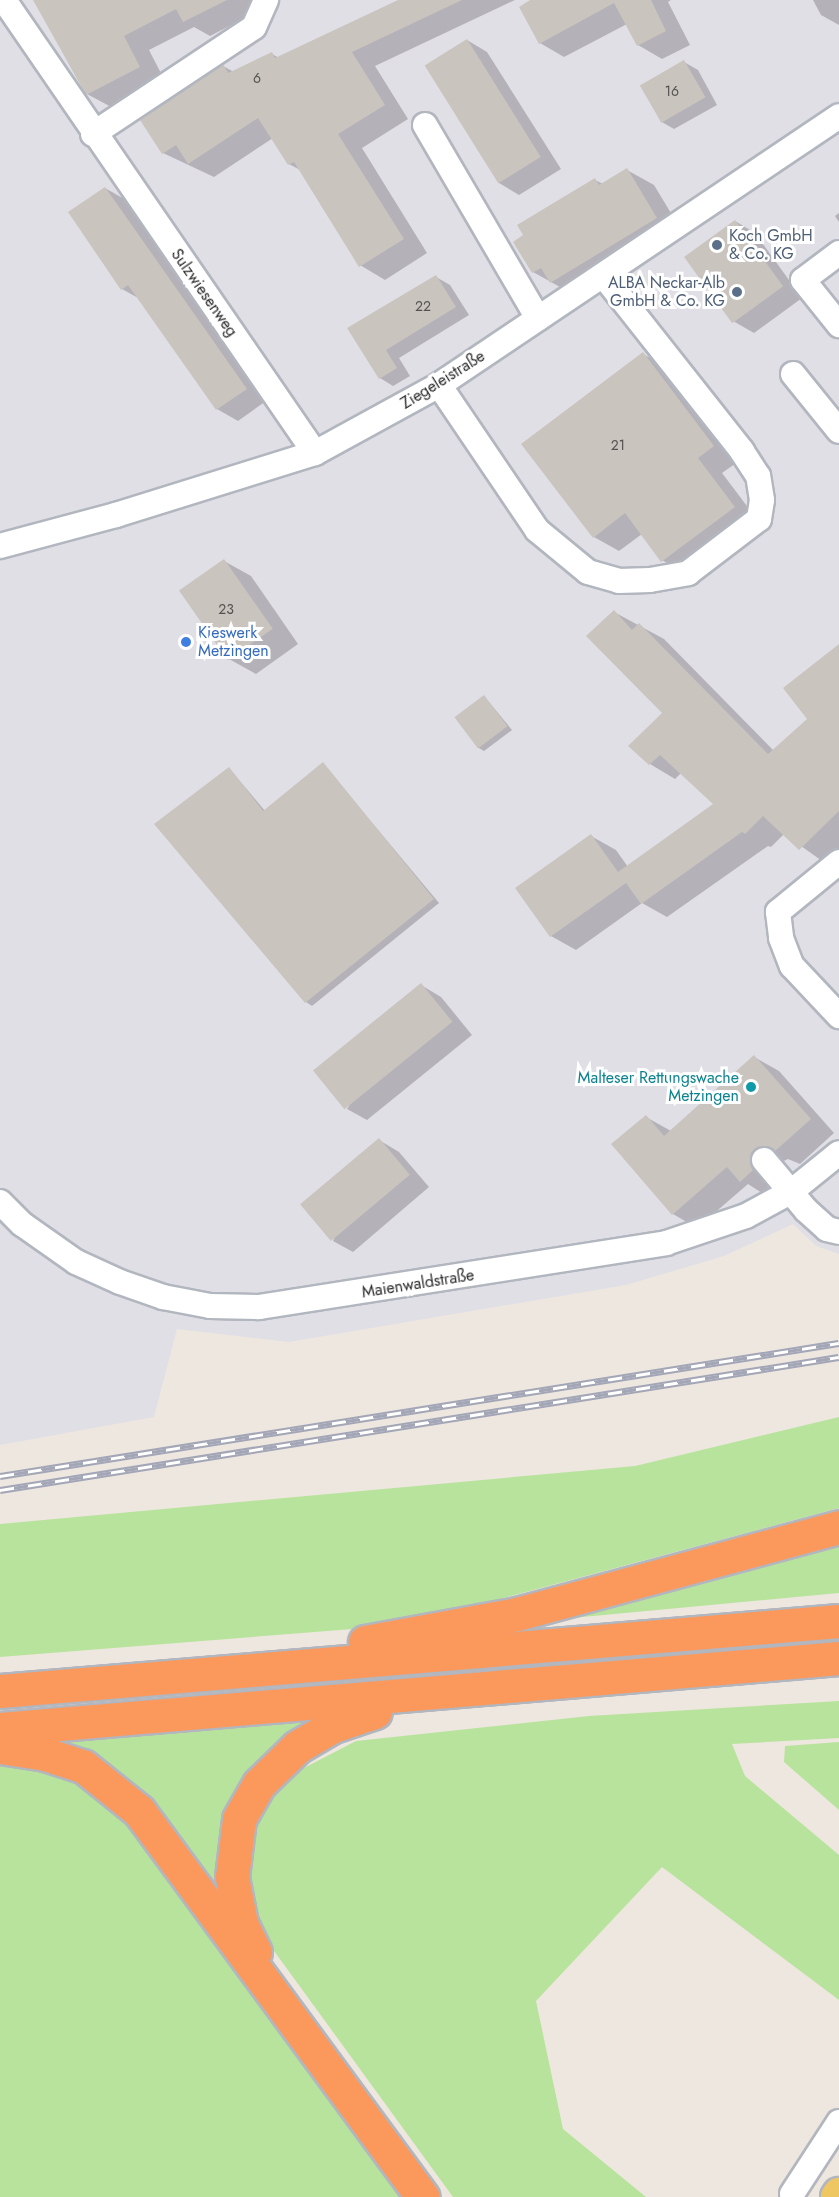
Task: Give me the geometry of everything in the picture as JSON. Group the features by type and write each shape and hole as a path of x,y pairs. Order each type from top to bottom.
{"highway":[{"path":"242,1672 302,1652 517,1614 839,1527"},
{"path":"0,1691 839,1621"},
{"path":"0,1729 839,1658"},
{"path":"270,1987 241,1923 232,1877 239,1819 259,1784 297,1747 333,1726 449,1691"},
{"path":"0,1748 45,1754 83,1766 124,1796 166,1844 220,1924 270,1987 423,2197"}],"street":[{"name":"Sulzwiesenweg","path":"4,0 93,134 315,453"},
{"path":"93,134 254,27 266,0"},
{"path":"425,125 538,318"},
{"name":"Ziegeleistraße","path":"0,546 116,515 315,453 439,386 603,275 835,126"},
{"path":"839,253 803,280 839,325"},
{"path":"439,386 537,530 588,572 619,581 650,580 688,573 759,519 762,500 758,476 742,451 603,275"},
{"path":"793,374 839,431"},
{"path":"839,862 778,912 781,938 792,966 839,1016"},
{"name":"Maienwaldstraße","path":"0,1202 22,1224 76,1262 120,1282 199,1304 259,1307 666,1243 714,1229 792,1191 839,1153"},
{"path":"764,1160 827,1229 839,1232"},
{"path":"792,2194 839,2122"}],"shaded area":[{"path":"0,0 839,0 839,1254 816,1246 793,1224 724,1256 626,1285 289,1342 177,1329 154,1417 0,1445"}],"green space":[{"path":"839,1417 839,1508 433,1617 353,1629 0,1657 0,1524 635,1466"},
{"path":"839,1532 839,1593 529,1622"},
{"path":"839,1701 839,1738 732,1744 745,1776 839,1855 839,2000 662,1867 536,2001 563,2129 646,2197 453,2197 253,1922 242,1871 250,1829 295,1759 300,1770 356,1741 589,1716"},
{"path":"306,1720 263,1757 227,1889 213,1893 186,1846 127,1784 52,1740"},
{"path":"839,1742 839,1810 784,1762 785,1746"},
{"path":"0,1755 45,1764 117,1804 401,2197 0,2197"}],"building":[{"path":"33,0 227,0 183,22 176,9 124,36 140,67 86,95"},
{"path":"398,0 462,0 352,52 385,105 338,134 404,239 359,267 294,162 288,165 258,118 188,164 176,145 162,154 140,120 223,64 228,73 272,52 275,58"},
{"path":"530,0 651,0 666,31 637,46 614,3 539,44 519,7"},
{"path":"467,39 541,157 498,183 425,65"},
{"path":"684,60 706,97 661,123 640,86"},
{"path":"627,168 657,218 550,283 541,268 532,273 513,242 523,235 517,225 595,178 599,185"},
{"path":"105,187 247,389 216,410 128,285 121,290 68,212"},
{"path":"735,220 783,286 732,323 684,257"},
{"path":"436,275 456,307 386,350 397,368 379,379 347,328"},
{"path":"643,352 714,446 698,458 735,507 661,562 625,513 593,538 521,444"},
{"path":"224,559 273,629 228,660 179,591"},
{"path":"614,610 632,630 639,623 768,754 807,719 783,688 839,644 839,811 799,850 763,816 745,834 742,832 641,904 626,883 550,937 515,888 591,834 618,872 713,804 660,755 649,765 628,746 662,713 586,636"},
{"path":"484,695 507,726 478,748 454,717"},
{"path":"323,762 434,899 305,1003 154,824 229,767 263,811"},
{"path":"421,983 452,1022 344,1109 313,1070"},
{"path":"754,1055 811,1119 775,1151 762,1146 754,1150 750,1162 753,1170 740,1182 727,1167 672,1215 611,1144 646,1115 664,1136"},
{"path":"379,1138 410,1175 331,1241 300,1204"}],"railway":[{"path":"0,1476 839,1343"},
{"path":"0,1490 839,1357"}],"place":[{"name":"Koch GmbH & Co. KG","path":"717,245"},
{"name":"ALBA Neckar-Alb GmbH & Co. KG","path":"737,292"},
{"name":"Kieswerk Metzingen","path":"186,642"},
{"name":"Malteser Rettungswache Metzingen","path":"751,1087"}]}
